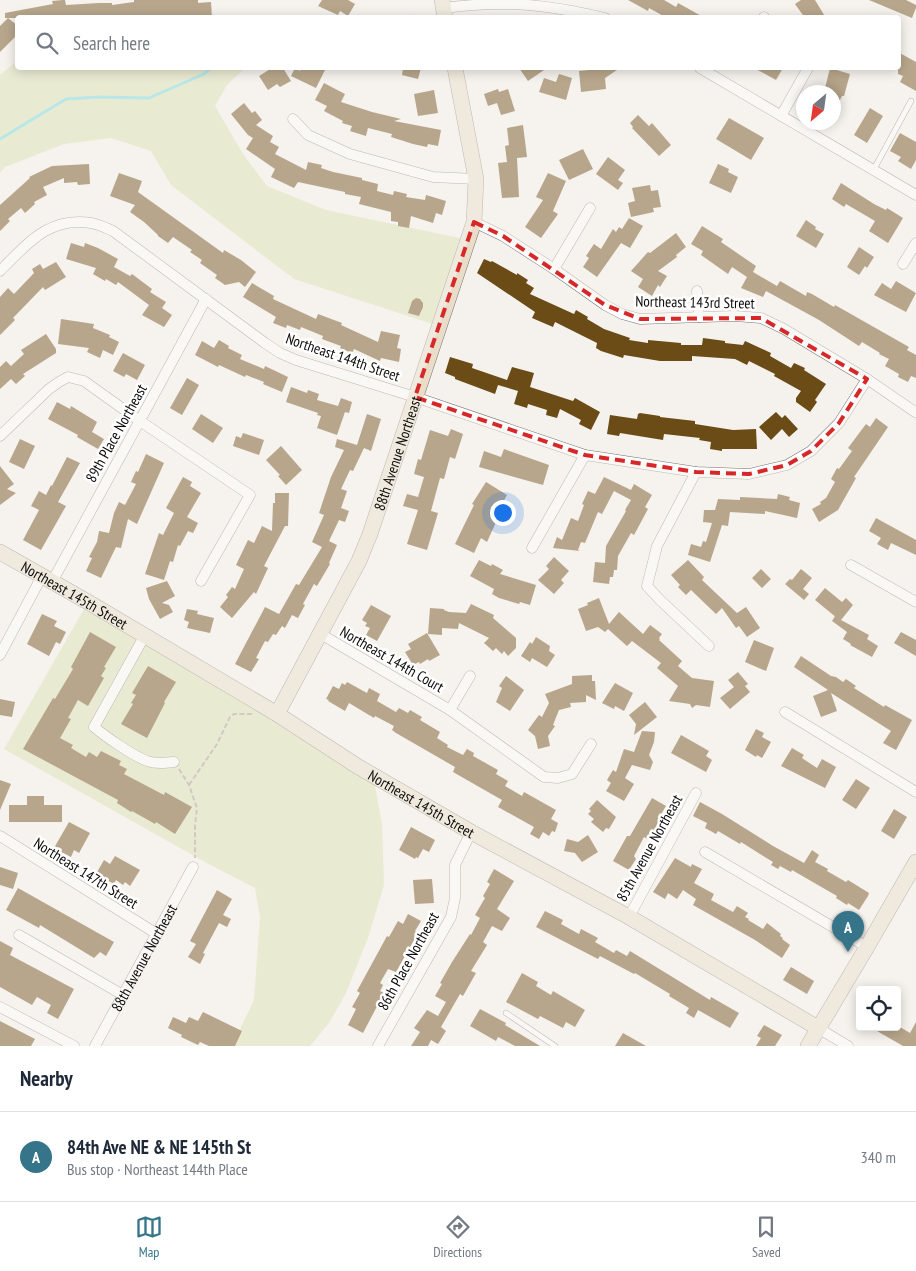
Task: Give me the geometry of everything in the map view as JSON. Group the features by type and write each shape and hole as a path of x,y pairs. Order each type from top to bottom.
{"street":[{"path":"444,8 504,2 535,4 562,13 579,15"},
{"name":"88th Avenue Northeast","path":"276,714 359,561 370,534 474,222 476,179 455,70"},
{"path":"703,70 916,195"},
{"path":"781,116 807,70"},
{"path":"293,120 308,135 350,154 433,177 476,179"},
{"path":"554,269 590,208"},
{"name":"Northeast 144th Street","path":"0,271 33,238 50,227 69,222 92,223 113,230 280,353 296,360 415,397 585,455 696,472 750,474 787,465 811,451 839,422 867,380"},
{"name":"Northeast 143rd Street","path":"474,222 503,236 605,305 622,314 640,319 699,316 761,318 784,329 915,412"},
{"path":"903,264 916,242"},
{"path":"697,291 699,316"},
{"name":"89th Place Northeast","path":"0,655 140,421 206,299"},
{"path":"0,436 49,389 68,377 84,381 250,495 201,581"},
{"path":"532,548 585,455"},
{"path":"696,472 657,546 648,586 660,600 709,646"},
{"name":"Northeast 145th Street","path":"0,552 276,714 357,766 472,832 628,917 848,1046"},
{"path":"851,565 916,602"},
{"name":"Northeast 144th Court","path":"319,633 450,710 544,777 558,778 572,774 591,744"},
{"path":"144,635 94,727 106,737 147,761 162,764 174,762"},
{"name":"Northeast 144th Court","path":"450,710 470,676"},
{"path":"785,712 916,792"},
{"name":"85th Avenue Northeast","path":"628,917 696,793"},
{"name":"86th Place Northeast","path":"378,1046 451,916 455,898 455,865 472,832"},
{"name":"Northeast 147th Street","path":"0,836 157,934"},
{"path":"705,852 868,947"},
{"path":"808,1046 868,947 916,862"},
{"name":"88th Avenue Northeast","path":"95,1046 193,867"},
{"path":"19,935 123,995"},
{"path":"0,1007 74,1046"}],"lane":[{"path":"874,169 911,101"},
{"path":"506,1013 555,1046"}],"path":[{"path":"189,785 217,744 230,717 234,714 257,714"},
{"path":"174,762 189,785 198,808 195,825 195,860 193,867"}],"highlighted area":[{"path":"474,222 503,236 605,305 640,319 761,318 867,379 839,423 811,451 787,465 749,474 696,472 585,455 415,397"}],"green space":[{"path":"15,63 15,70 243,70 227,85 215,106 243,154 267,186 326,210 469,240 439,326 294,279 171,185 151,151 111,138 64,144 5,167 0,173 0,75"},
{"path":"88,602 373,775 382,824 384,885 369,935 346,993 329,1023 310,1046 232,1046 254,1000 260,917 255,888 4,749"}],"building":[{"path":"65,0 66,5 112,3 112,5 134,2 134,0 198,0 198,3 211,2 212,15 15,15 15,18 5,18 5,13 53,4 52,1"},
{"path":"322,0 348,0 355,4 349,15 340,11 338,15 318,6"},
{"path":"628,0 664,0 676,7 678,3 700,15 662,15 649,8 648,11"},
{"path":"801,0 815,0 824,15 803,15 795,4"},
{"path":"869,0 906,0 916,5 916,8 912,18"},
{"path":"8,18 15,24 15,37 0,52 0,26"},
{"path":"901,54 916,62 916,91 900,82 903,76 898,74 898,70 901,70"},
{"path":"269,70 284,70 291,81 280,87 277,84 268,90 259,76"},
{"path":"294,70 325,70 316,88 291,76"},
{"path":"403,70 420,70 418,79 402,75"},
{"path":"520,70 544,70 528,81"},
{"path":"617,70 605,78 606,89 581,92 579,71"},
{"path":"758,70 782,70 776,80"},
{"path":"830,70 850,74 844,96 841,98 841,85 826,85"},
{"path":"559,74 572,78 566,100 539,92 544,78 556,82"},
{"path":"324,83 345,94 341,102 401,119 394,121 441,130 438,146 428,144 427,147 413,144 391,137 392,134 368,128 366,136 350,131 352,126 342,123 343,121 324,111 327,106 315,100"},
{"path":"498,89 499,92 508,89 515,111 501,115 497,103 488,106 484,94"},
{"path":"434,90 438,113 418,116 414,94"},
{"path":"244,103 252,113 255,111 262,120 256,125 273,136 270,142 279,147 275,154 306,170 308,162 322,165 321,168 333,172 362,178 362,180 378,184 377,191 393,195 394,191 407,194 406,197 425,200 426,195 446,201 442,215 436,213 433,223 411,216 409,228 398,226 398,222 391,221 391,212 359,204 361,197 298,182 294,188 271,177 275,169 246,149 253,138 248,135 231,114"},
{"path":"870,108 883,116 867,143 854,135"},
{"path":"638,115 649,126 652,123 671,145 659,156 632,128 630,123"},
{"path":"729,118 764,138 751,160 716,139"},
{"path":"523,125 527,157 517,158 519,197 502,198 498,163 507,162 505,146 509,145 507,128"},
{"path":"900,133 916,142 916,160 911,169 898,161 901,157 890,151"},
{"path":"583,149 593,169 569,180 559,160"},
{"path":"608,157 625,170 618,180 623,183 618,190 596,174"},
{"path":"89,164 90,184 64,183 64,178 43,187 47,195 34,202 35,204 25,213 21,208 8,219 10,221 0,231 0,205 29,177 52,166"},
{"path":"718,164 729,169 728,172 738,177 731,193 709,183"},
{"path":"119,173 142,181 138,192 223,253 224,250 256,272 245,287 239,282 225,285 215,278 217,275 200,263 202,260 190,252 192,250 173,237 168,243 130,212 135,205 110,196"},
{"path":"548,173 566,181 553,211 558,214 541,238 525,227 543,200 536,197"},
{"path":"841,183 874,204 886,210 887,208 903,218 888,243 869,231 875,221 846,204 844,207 832,199"},
{"path":"650,185 651,191 658,190 661,207 653,208 654,212 631,217 628,203 635,201 632,188"},
{"path":"629,218 643,226 630,248 621,243 597,277 583,267 589,258 586,256 594,244 601,249 613,229 616,232 619,227 622,229"},
{"path":"806,220 816,227 815,229 824,234 816,248 796,236"},
{"path":"702,226 723,239 721,242 756,266 753,272 777,286 780,281 806,296 807,292 834,307 835,305 909,347 907,350 916,355 916,378 911,376 908,382 898,377 899,374 885,366 889,359 880,353 862,342 859,346 819,320 766,291 763,297 741,288 747,277 732,267 728,274 701,255 703,251 691,244"},
{"path":"676,233 686,247 676,255 677,257 658,271 667,276 660,287 658,285 652,296 638,287 643,279 631,271 648,252 650,253"},
{"path":"71,243 84,247 85,243 118,259 114,267 130,276 132,274 152,289 150,292 166,302 162,308 172,315 164,327 142,315 149,305 118,282 116,285 106,279 105,281 93,274 96,268 66,259"},
{"path":"859,247 874,257 867,268 865,266 859,275 847,267"},
{"path":"484,259 492,261 528,280 526,283 534,288 530,294 574,314 576,310 604,329 630,338 629,340 648,343 648,340 681,343 681,345 702,345 703,338 743,345 745,341 771,353 770,356 791,368 794,363 805,368 804,370 826,384 815,400 817,402 810,412 796,402 796,398 801,391 774,376 775,374 749,361 747,365 735,359 692,356 692,361 660,361 624,355 623,358 601,351 596,348 597,343 555,322 553,327 532,318 535,312 477,273"},
{"path":"56,262 66,277 45,290 43,287 13,318 15,320 0,335 0,297 8,288 14,294 34,273 32,269 40,264 43,269"},
{"path":"896,281 916,293 906,312 874,295 882,283 891,289"},
{"path":"252,283 274,296 273,299 316,319 318,314 342,323 341,325 378,342 381,331 400,335 397,348 401,349 399,362 381,358 380,361 354,349 352,353 340,348 341,346 322,339 323,336 301,327 300,330 287,325 286,328 273,323 276,317 243,297"},
{"path":"416,298 420,299 423,303 419,316 408,313 412,301"},
{"path":"61,319 94,324 93,328 110,335 109,337 119,342 113,355 103,350 100,358 87,352 89,348 58,344"},
{"path":"46,334 56,349 56,353 23,374 25,376 16,384 11,379 0,389 0,367 6,361 11,366 24,354 21,350"},
{"path":"219,340 229,346 228,348 242,355 240,359 264,369 265,366 288,377 282,392 263,384 264,382 246,375 245,377 219,365 218,367 195,355 202,341 214,348"},
{"path":"123,353 145,365 137,380 126,374 124,377 113,371"},
{"path":"450,357 473,364 472,368 507,380 512,367 534,373 530,387 573,401 575,398 600,412 591,430 579,424 581,420 560,409 557,418 546,415 547,410 528,404 527,408 514,404 518,391 498,385 495,394 455,379 455,377 445,373"},
{"path":"187,378 199,385 182,415 170,408"},
{"path":"291,387 307,393 308,390 319,394 317,400 338,406 341,398 352,402 349,413 345,412 337,435 317,428 321,416 317,415 318,413 286,402"},
{"path":"57,402 70,409 71,406 97,422 92,432 104,439 98,449 77,437 78,435 48,419"},
{"path":"776,412 782,418 785,415 798,429 789,437 782,429 771,440 759,427"},
{"path":"640,413 695,421 695,424 733,430 756,429 757,449 722,449 722,451 710,449 711,442 699,440 700,438 664,434 663,440 620,433 619,436 607,434 610,415 637,419"},
{"path":"201,414 223,428 213,443 192,429"},
{"path":"367,414 381,419 371,451 364,448 353,471 350,470 341,489 347,491 341,508 349,511 345,522 339,520 329,541 337,545 330,564 317,586 314,584 298,618 292,615 285,628 282,626 276,635 273,634 268,642 265,641 256,658 259,659 251,672 235,664 265,607 279,614 296,584 299,585 322,547 312,542 324,515 319,513 331,477 344,450 335,447 337,439 357,445"},
{"path":"876,418 888,427 854,477 856,478 838,510 819,522 812,509 821,504 820,502 826,498 835,482 831,479 837,468 839,469 852,451 848,448 866,424 870,427"},
{"path":"451,429 463,434 455,459 450,457 444,479 440,478 431,511 438,513 427,550 407,544 418,510 403,506 407,494 418,497 424,477 414,474 418,459 421,460 430,430 448,436"},
{"path":"243,433 264,440 259,455 233,446 236,436 241,438"},
{"path":"20,439 35,446 24,469 9,462"},
{"path":"281,446 302,470 286,485 278,476 280,475 266,460"},
{"path":"504,449 549,465 543,485 479,467 484,451 501,457"},
{"path":"146,454 164,463 137,524 128,519 121,548 116,547 101,578 86,571 92,558 89,557 97,542 99,531 109,533 119,502 125,505 136,484 131,482"},
{"path":"67,457 80,463 58,502 66,506 41,550 23,540 39,510 31,506 39,491 46,495"},
{"path":"0,466 14,484 7,489 16,493 0,505"},
{"path":"183,477 192,482 190,486 201,493 187,517 198,523 193,533 188,531 180,546 178,545 173,562 170,561 164,580 145,574 159,533 163,535 174,513 166,508"},
{"path":"604,477 631,490 634,484 652,495 645,507 648,509 634,535 631,533 618,556 617,570 614,570 613,577 610,577 609,584 593,582 595,562 605,563 606,546 631,500 614,491 602,514 598,512 585,543 581,542 578,550 580,551 553,548 557,537 562,540 571,518 578,521 584,505 582,504 588,491 595,494"},
{"path":"486,482 507,495 502,504 504,506 502,509 506,512 499,522 497,520 487,542 481,538 474,553 455,544 474,505 472,504"},
{"path":"275,493 289,493 288,526 285,526 264,566 268,568 256,594 254,592 232,618 220,607 228,597 226,595 232,587 235,589 244,569 236,565 248,540 254,543 262,526 272,531"},
{"path":"778,494 790,497 789,500 800,503 797,518 765,511 765,514 730,512 728,526 722,525 710,562 688,555 691,544 701,547 703,541 706,542 712,523 703,522 704,510 715,510 718,499 740,500 740,497 777,499"},
{"path":"876,518 916,540 916,555 891,543 888,550 877,544 881,538 869,531"},
{"path":"554,557 569,571 561,580 564,583 554,594 538,580 549,569 546,566"},
{"path":"479,560 503,570 500,574 536,585 530,605 499,598 492,594 494,589 470,576"},
{"path":"688,560 704,577 702,580 737,613 746,607 760,628 747,637 739,626 736,628 722,608 716,614 691,590 686,595 678,587 680,585 671,575"},
{"path":"761,569 771,579 762,588 752,578"},
{"path":"801,569 812,578 803,589 809,594 804,600 785,584 790,579 792,580"},
{"path":"167,581 175,596 162,603 169,605 173,612 160,619 149,599 146,588"},
{"path":"825,588 842,602 846,598 853,605 841,620 869,635 867,639 878,646 872,657 843,639 847,632 832,621 835,616 815,600"},
{"path":"599,598 609,624 619,612 643,634 650,625 662,634 659,640 682,661 678,666 692,678 714,681 710,707 696,705 692,708 690,704 669,701 678,686 657,668 661,663 632,641 627,646 608,629 605,632 598,627 586,631 578,609"},
{"path":"471,604 494,615 493,618 516,638 516,648 508,656 504,651 502,654 496,648 493,651 484,643 489,638 459,623 458,629 442,628 442,635 428,634 430,608 466,613"},
{"path":"371,605 391,616 377,641 366,635 370,628 365,626 367,623 362,620"},
{"path":"187,609 198,611 197,614 214,618 210,633 187,628 189,622 184,620"},
{"path":"42,614 57,621 54,626 66,632 60,644 56,642 49,656 27,644"},
{"path":"90,632 116,647 104,667 106,668 101,676 104,678 88,706 78,700 68,718 71,719 60,738 73,745 71,748 86,757 89,752 97,757 101,751 121,761 119,765 127,769 124,774 164,795 165,792 192,807 175,834 156,822 155,824 131,812 117,803 118,800 23,749 53,698 55,699 73,669 71,667"},
{"path":"901,632 916,640 916,656 894,643"},
{"path":"427,633 440,655 429,661 428,659 420,664 419,662 413,665 405,652 411,649 408,644"},
{"path":"536,637 550,646 549,651 555,655 547,667 532,658 530,662 521,656 530,642 532,644"},
{"path":"754,640 774,648 766,671 745,662"},
{"path":"801,656 831,676 843,682 846,679 856,686 854,688 884,707 885,705 912,720 896,750 883,743 891,731 831,693 837,711 821,717 813,696 828,690 794,667"},
{"path":"148,666 176,682 147,738 121,724 133,704 131,703 136,695 132,693"},
{"path":"738,672 748,684 745,686 750,692 730,709 720,698 734,687 728,680"},
{"path":"592,675 592,681 595,681 596,700 586,695 586,702 570,703 571,707 559,710 553,725 555,726 548,736 550,746 538,749 535,736 528,730 539,715 542,717 549,703 545,694 572,684 572,676"},
{"path":"506,676 524,690 510,711 496,702 502,688 499,686"},
{"path":"347,682 367,693 369,688 380,694 377,701 396,712 399,708 408,713 410,710 422,717 420,720 440,732 437,738 448,745 447,747 463,755 467,749 474,753 473,756 498,770 496,774 508,781 505,786 522,796 524,792 556,810 551,819 558,823 555,832 552,831 549,836 543,832 539,839 530,834 534,827 498,807 502,800 453,772 455,767 396,733 392,730 394,726 375,716 374,718 349,703 345,711 326,699 333,686 339,689 342,683 345,685"},
{"path":"615,683 633,693 624,711 615,706 614,709 602,703"},
{"path":"0,699 15,702 12,717 0,715"},
{"path":"645,702 657,717 634,735 636,724 629,715"},
{"path":"756,729 764,733 762,737 771,742 762,758 757,755 756,757 745,750"},
{"path":"642,731 655,732 654,742 649,755 653,762 650,770 632,765 625,778 634,784 624,801 606,791 611,783 607,780 613,770 616,772 624,749 634,752"},
{"path":"681,735 709,751 706,756 712,760 706,772 671,753"},
{"path":"792,748 804,755 802,758 817,768 822,759 836,767 825,788 781,766"},
{"path":"856,779 870,788 856,809 842,800"},
{"path":"0,780 11,784 0,810"},
{"path":"27,796 44,796 44,805 62,805 62,822 9,822 9,805 27,805"},
{"path":"652,798 666,806 660,816 662,818 649,840 644,837 634,856 636,859 629,870 613,861"},
{"path":"597,800 616,817 609,829 606,828 603,832 591,822 594,819 588,814 591,811 589,809"},
{"path":"700,802 804,863 812,850 819,855 815,862 846,882 848,880 869,893 868,896 859,910 848,903 847,905 836,898 837,896 792,870 791,872 780,866 778,869 771,865 773,862 741,842 740,844 718,831 716,834 705,828 707,823 693,816"},
{"path":"894,809 907,817 894,839 881,831"},
{"path":"69,822 90,833 79,853 74,850 71,857 54,848"},
{"path":"411,827 435,840 429,852 423,849 418,858 416,857 415,859 399,850"},
{"path":"588,835 598,852 582,862 575,853 564,851 567,839 578,842"},
{"path":"115,856 140,870 130,886 125,882 123,885 116,880 114,884 96,874 104,860 110,864"},
{"path":"675,858 691,867 692,864 702,869 694,883 714,894 711,900 733,912 737,906 748,913 745,917 748,920 763,929 767,923 781,934 782,939 790,945 782,958 755,940 693,905 696,899 683,890 677,899 668,893 665,899 653,892"},
{"path":"0,867 18,873 13,889 0,885"},
{"path":"494,869 514,881 497,909 510,918 502,931 492,926 483,942 487,945 471,971 476,973 463,996 460,994 441,1027 446,1031 438,1044 431,1040 428,1046 411,1046 420,1032 414,1028 427,1010 438,1016 446,1002 435,996 452,962 471,935 480,918 475,915 485,898 483,896 490,884 487,882"},
{"path":"432,879 434,903 415,904 413,880"},
{"path":"18,888 114,942 106,956 100,952 94,958 40,925 39,928 6,910"},
{"path":"217,890 232,899 223,915 231,919 227,927 219,923 203,953 205,954 200,964 188,957 196,944 190,941"},
{"path":"545,911 563,920 561,924 579,934 581,929 598,938 595,942 614,953 616,950 627,956 630,951 710,1000 711,997 739,1013 730,1028 698,1010 694,1018 686,1013 689,1008 635,973 600,956 598,959 536,927"},
{"path":"408,914 421,921 415,931 418,933 396,972 388,969 380,983 383,985 380,991 384,993 363,1033 348,1025 356,1009 352,1007 360,993 357,991 387,936 389,937 398,921 403,924"},
{"path":"0,941 13,948 10,955 74,989 58,1019 47,1013 51,1005 37,997 32,1005 0,987"},
{"path":"791,967 814,981 807,994 783,980"},
{"path":"522,973 538,982 536,986 551,995 553,991 585,1010 575,1027 566,1022 563,1028 540,1016 538,1019 506,1002"},
{"path":"480,1009 506,1023 505,1025 540,1046 515,1046 498,1037 496,1041 470,1026"},
{"path":"203,1012 242,1031 235,1046 209,1046 200,1042 198,1045 168,1028 173,1017 186,1023 189,1017 198,1021"},
{"path":"0,1021 35,1039 31,1046 0,1046"},
{"path":"916,1022 916,1046 903,1046 877,1031 901,1031 901,1028 910,1033"},
{"path":"764,1025 782,1035 775,1046 756,1046 761,1038 757,1036"},
{"path":"623,1033 646,1046 615,1046"}],"waterway":[{"path":"0,139 66,99 99,97 149,98 204,74 209,70"}],"place":[{"name":"84th Ave NE & NE 145th St","path":"848,952"}]}
